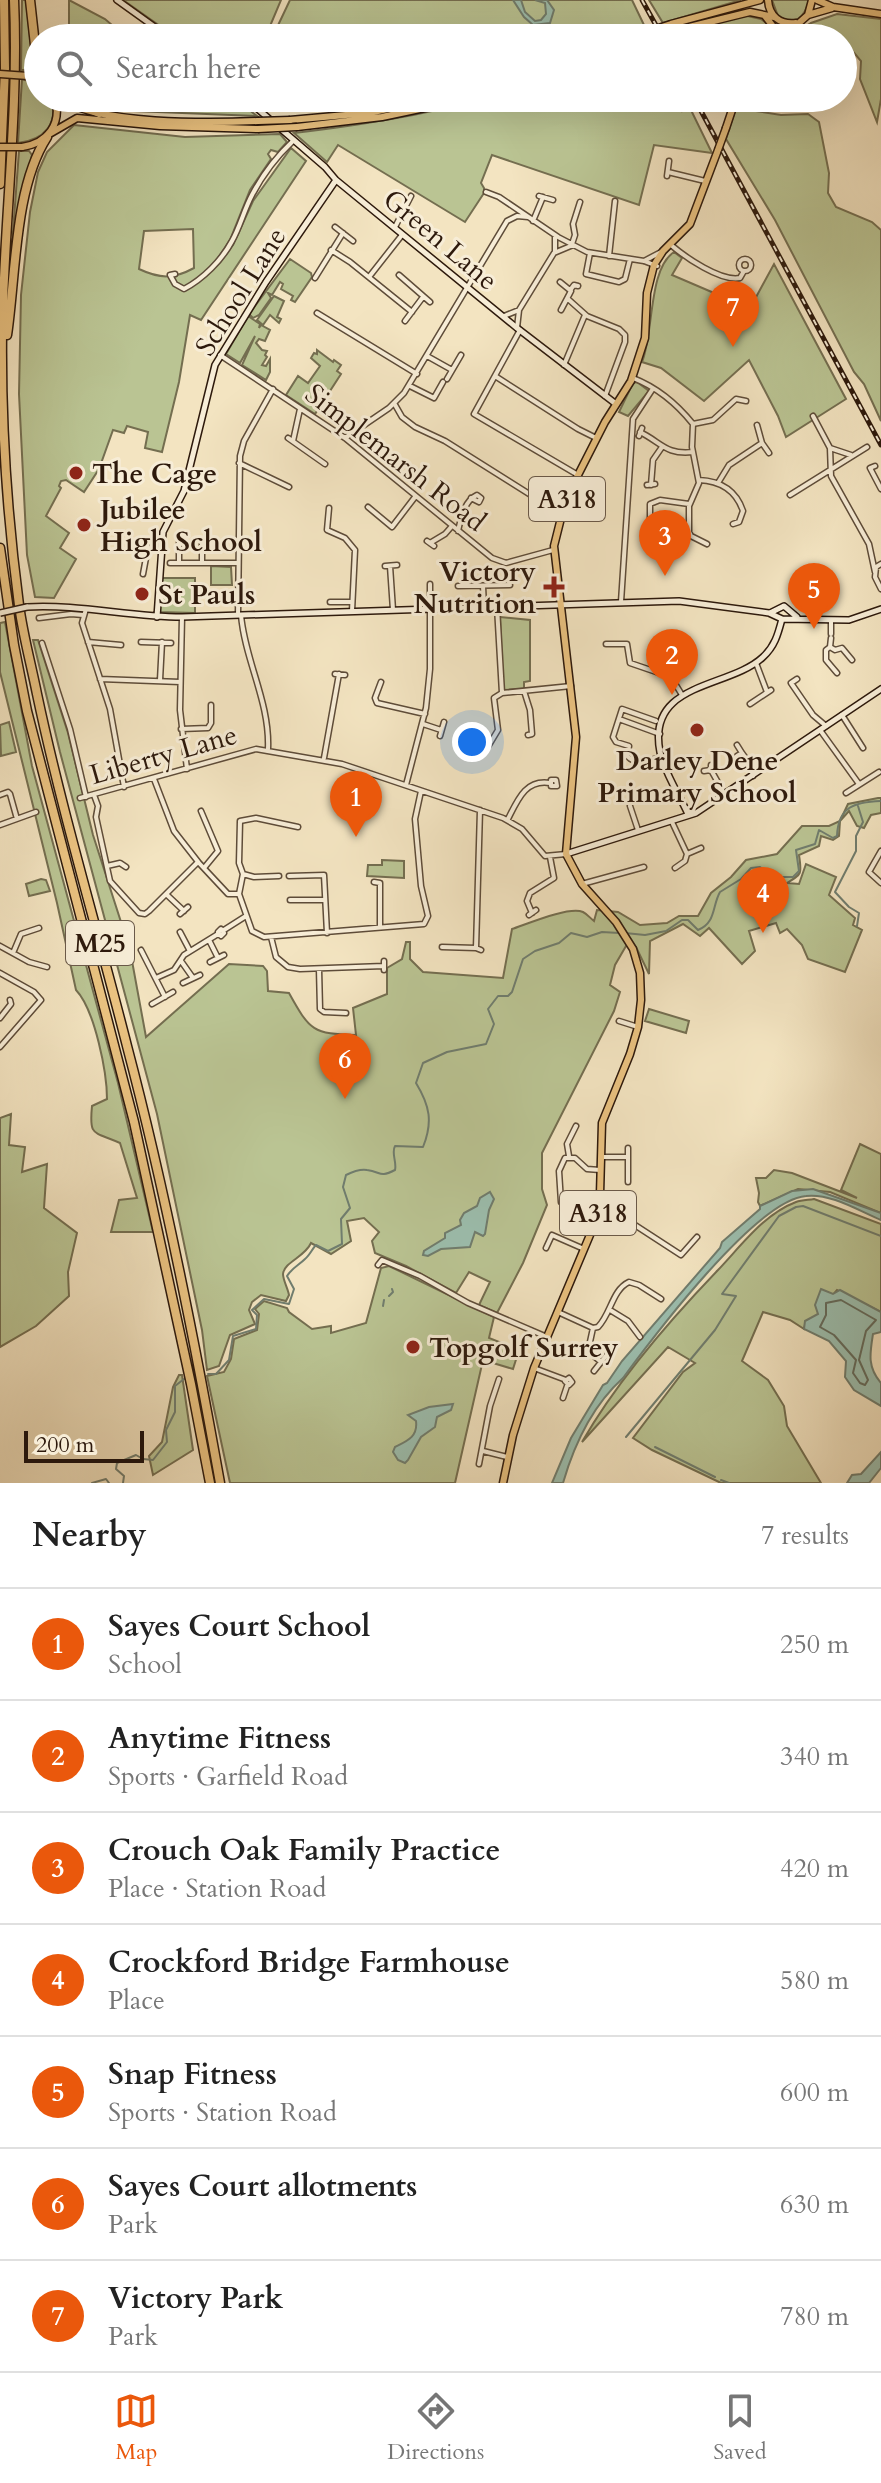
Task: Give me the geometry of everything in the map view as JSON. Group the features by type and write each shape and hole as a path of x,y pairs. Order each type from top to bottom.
{"highway":[{"path":"0,184 5,68 4,0"},
{"name":"M25","path":"14,0 13,125 2,356 2,440 20,611 55,774 144,1117 220,1483"},
{"path":"30,0 32,24"},
{"name":"M25","path":"2,356 32,164 49,135"},
{"name":"M25","path":"0,548 27,711 119,1059 210,1483"}],"main road":[{"path":"734,7 750,0"},
{"path":"684,24 760,0"},
{"path":"768,0 775,24"},
{"path":"808,15 815,0 833,7 881,14"},
{"path":"691,24 750,12 785,23 799,22 808,15 833,7"},
{"path":"760,13 771,24"},
{"path":"0,74 24,76"},
{"path":"49,135 58,112"},
{"path":"95,112 297,127 406,112"},
{"path":"0,147 32,146 70,120 83,118 160,126 258,125 373,112"},
{"name":"A318","path":"656,266 690,224 731,112"},
{"name":"A318","path":"503,1483 507,1457 534,1368 597,1216 602,1123 629,1056 641,1007 640,973 635,953 616,922 582,884 566,854 576,744 553,550 561,514 578,475 632,378 645,338 647,303 656,266 663,251 671,245"}],"street":[{"path":"117,0 150,24"},
{"name":"Green Lane","path":"261,112 336,180 616,404"},
{"path":"175,274 170,275 172,280 184,289 198,282 209,270 232,243 250,198 268,168 293,140"},
{"path":"669,161 667,174 707,182"},
{"name":"School Lane","path":"157,617 163,532 184,491 220,355 336,180"},
{"path":"486,192 590,253 644,261 656,266"},
{"path":"395,227 411,196"},
{"path":"533,221 541,196 553,200"},
{"path":"609,256 615,201"},
{"path":"573,245 573,224 581,205"},
{"path":"512,217 514,207"},
{"path":"345,438 394,403 409,385 507,221 512,217 528,217"},
{"path":"335,227 353,241"},
{"path":"315,278 343,233"},
{"path":"369,277 403,234"},
{"path":"555,235 555,252 519,310 519,329 474,414 578,475"},
{"path":"555,252 573,245"},
{"path":"671,245 688,260 732,279 740,278 744,271"},
{"path":"331,250 412,312"},
{"path":"644,261 663,251"},
{"path":"590,253 586,274 619,282 625,279 630,259"},
{"path":"399,275 430,302"},
{"path":"560,282 571,289"},
{"path":"561,310 571,289 574,285 578,286"},
{"path":"405,321 423,297"},
{"path":"568,299 585,314 619,329 625,338 605,396"},
{"path":"504,316 519,310"},
{"path":"317,313 417,374"},
{"path":"564,365 585,314"},
{"name":"Simplemarsh Road","path":"220,355 345,438 415,497 502,563 553,550"},
{"path":"409,385 432,400 461,355"},
{"path":"427,356 452,370"},
{"path":"495,376 596,438"},
{"path":"632,378 660,392 693,424 693,452 699,480 698,489 689,504 689,532 707,544"},
{"path":"268,750 261,689 244,642 239,615 239,463 244,441 273,389"},
{"path":"621,602 632,421 636,410 652,390"},
{"path":"693,424 709,422 730,402 742,398"},
{"path":"394,403 402,417 415,427 445,441 561,514"},
{"path":"301,408 290,440 303,452 325,464"},
{"path":"813,416 830,448 830,472 873,555 881,563 875,572"},
{"path":"757,425 762,443 769,453"},
{"path":"640,432 674,453 693,452"},
{"path":"718,483 729,465 762,443"},
{"path":"651,484 651,468 662,447"},
{"path":"790,495 867,447"},
{"path":"830,448 853,455"},
{"path":"239,463 289,486"},
{"path":"875,466 870,468 881,489"},
{"path":"699,480 718,483 731,491 742,508 739,522 733,524"},
{"path":"368,507 392,527 415,497"},
{"path":"458,531 462,514 471,498"},
{"path":"650,537 650,504 660,500 689,504"},
{"path":"329,508 326,527 349,541 355,550 352,611"},
{"path":"430,544 452,526"},
{"path":"202,541 202,563"},
{"path":"179,543 179,563"},
{"path":"143,574 148,547"},
{"path":"147,553 161,554"},
{"path":"873,555 881,589"},
{"path":"170,563 238,563"},
{"path":"393,610 388,566 397,565"},
{"path":"406,785 425,714 430,669 430,584"},
{"path":"458,586 510,585"},
{"path":"483,586 484,607"},
{"path":"0,613 27,607 182,617 689,601 831,620 855,619 881,609"},
{"path":"330,602 352,602"},
{"path":"497,607 502,693"},
{"path":"39,618 84,612"},
{"path":"84,612 82,623 112,717 124,787"},
{"path":"688,814 661,757 660,734 670,706 682,695 756,663 774,644 782,615"},
{"path":"182,617 181,729 187,769"},
{"path":"831,620 830,647 824,655 837,673"},
{"path":"88,642 121,645"},
{"path":"141,642 171,643"},
{"path":"160,680 162,642"},
{"name":"Liberty Lane","path":"42,643 70,729 83,798 249,750 268,750 324,759 508,820 522,829 545,856 550,857"},
{"path":"606,644 627,644 630,663 669,677 682,695"},
{"path":"830,647 835,650 842,648 852,660"},
{"path":"750,704 769,691 756,663"},
{"path":"324,759 340,674"},
{"path":"100,679 180,682"},
{"path":"797,679 791,683 859,784"},
{"path":"371,681 381,684 375,698 377,703 425,714"},
{"path":"489,745 498,730 494,698 502,693 571,686"},
{"path":"532,913 527,904 530,893 554,878 550,857 696,813 881,689"},
{"path":"524,691 530,710 532,734 528,735"},
{"path":"181,729 208,728 211,705"},
{"path":"656,721 622,709 613,739 629,746 629,759 643,762 661,757"},
{"path":"842,715 862,744"},
{"path":"619,719 660,734"},
{"path":"423,724 440,733 444,722"},
{"path":"737,745 740,754 750,764 753,776"},
{"path":"704,771 711,768 725,795"},
{"path":"846,793 879,772"},
{"path":"154,779 168,820 198,862 228,894 239,894"},
{"path":"508,820 530,785 540,781 550,783"},
{"path":"298,827 258,819 240,821 239,863 243,874 239,894 255,933 271,937 416,926 426,922 428,911 420,879 415,819 421,791"},
{"path":"0,795 10,794 17,819"},
{"path":"94,795 98,806 96,817 113,887 139,913 145,914 198,862"},
{"path":"630,809 639,832"},
{"path":"442,947 479,949 480,810"},
{"path":"201,811 218,851 204,869"},
{"path":"0,825 36,812"},
{"path":"672,822 687,854 685,861 675,868"},
{"path":"687,854 701,848"},
{"path":"862,874 869,872 881,851"},
{"path":"107,866 120,863 126,867"},
{"path":"582,884 644,867"},
{"path":"869,872 881,883"},
{"path":"243,874 279,876"},
{"path":"289,876 322,874 325,878 327,933"},
{"path":"374,882 380,883 380,927"},
{"path":"166,894 184,911"},
{"path":"290,900 325,900"},
{"path":"156,978 174,970 190,951 218,934 223,935 224,930 246,916"},
{"path":"13,953 21,934 39,928"},
{"path":"180,932 190,951"},
{"path":"271,937 276,957 288,967 384,966"},
{"path":"209,940 221,956 210,962"},
{"path":"0,946 44,966 44,956"},
{"path":"137,962 143,952 165,997"},
{"path":"181,961 193,978"},
{"path":"319,969 320,1009 346,1013"},
{"path":"0,973 34,992 41,1000 0,1047"},
{"path":"183,983 200,975"},
{"path":"152,1004 173,992"},
{"path":"0,1018 11,1004 10,1000"},
{"path":"619,1021 638,1027"},
{"path":"576,1126 567,1144 569,1156 587,1169 601,1170"},
{"path":"628,1148 628,1182"},
{"path":"561,1202 560,1169 564,1159 569,1156"},
{"path":"601,1157 628,1157"},
{"path":"561,1191 568,1190"},
{"path":"597,1216 621,1216 681,1255 697,1237"},
{"path":"546,1248 552,1235 584,1249"},
{"path":"378,1265 382,1260 397,1265 468,1303 547,1337"},
{"path":"558,1312 593,1328 601,1325 619,1289 626,1284 636,1283 656,1291 661,1299"},
{"path":"610,1310 628,1321 640,1337"},
{"path":"593,1328 588,1351 601,1362"},
{"path":"594,1371 613,1347"},
{"path":"534,1368 567,1382 563,1398"},
{"path":"479,1464 497,1382"},
{"path":"483,1451 507,1457"}],"green space":[{"path":"22,0 26,0 28,24 24,24 24,70 21,70"},
{"path":"69,0 111,24 69,24"},
{"path":"123,0 281,0 271,24 157,24"},
{"path":"290,0 632,0 644,24 279,24"},
{"path":"649,0 741,0 663,23"},
{"path":"772,0 809,0 802,15 789,21 778,16"},
{"path":"837,14 881,19 881,99 877,122 860,79 857,24 811,23"},
{"path":"743,15 761,19 767,24 713,24"},
{"path":"22,79 24,112 53,112 53,116 42,134 18,143"},
{"path":"158,112 252,112 257,116"},
{"path":"427,112 692,112 712,153 654,145 639,205 492,155 481,183 484,193 465,222 338,145 327,162 294,133"},
{"path":"735,112 808,114 819,122 829,173 828,193 836,207 872,222 881,230 881,421 775,220 726,139"},
{"path":"74,125 185,137 280,134 287,142 278,152 271,150 268,154 271,159 250,190 230,240 206,276 233,245 253,201 291,148 306,161 201,320 190,315 179,382 162,452 145,448 148,432 127,426 124,433 113,430 99,469 84,492 66,480 61,481 61,488 46,516 69,533 60,548 76,559 54,598 35,597 27,555 19,394 21,295 30,212 38,172 47,152","holes":["193,229 194,268 167,276 139,269 144,231"]},
{"path":"19,151 29,151 32,155 19,211 10,272"},
{"path":"674,252 682,258 672,275 728,299 748,312 774,264 846,399 786,437 749,360 704,401 661,368 642,362 660,272"},
{"path":"290,259 311,273 312,277 295,302 291,300 293,296 281,289 283,284 280,282 272,295 268,293 271,298 259,315 253,318 249,314"},
{"path":"274,296 284,301 277,317 281,319 279,323 270,315 263,325 257,320"},
{"path":"248,316 260,324 259,328 261,325 270,330 265,341 259,339 256,343 267,351 262,365 266,366 270,359 270,372 266,380 242,365 255,336 240,363 226,354"},
{"path":"317,350 341,365 337,371 341,374 315,414 286,395 298,376 308,383 320,366 311,358"},
{"path":"637,382 649,391 628,416 619,412 633,383"},
{"path":"211,566 231,567 232,585 211,585"},
{"path":"162,578 195,578 195,613 159,612"},
{"path":"500,617 530,620 530,681 524,682 524,689 503,690"},
{"path":"5,622 32,766 118,1083 153,1232 111,1232 119,1200 137,1198 120,1143 98,1134 92,1128 92,1106 107,1099 105,1074 94,1026 76,990 0,672 0,623"},
{"path":"33,640 38,640 68,733 93,835 130,950 146,1037 229,964 263,966 267,971 268,991 289,993 314,1028 356,1035 353,1008 387,994 387,968 402,959 406,942 410,942 410,959 423,972 503,978 512,929 558,913 577,911 594,921 597,910 618,912 640,925 667,923 679,916 698,916 711,893 746,860 777,854 802,826 829,826 840,821 839,836 833,840 821,836 819,846 799,855 800,873 787,883 799,884 806,864 836,877 829,895 855,918 853,925 862,930 845,972 808,959 802,945 787,929 780,933 776,923 749,931 755,951 742,964 709,928 700,936 683,924 650,941 649,974 636,947 626,946 615,965 610,985 620,992 614,1011 542,1153 542,1189 547,1205 523,1263 497,1313 479,1305 490,1282 469,1272 456,1293 375,1253 372,1241 379,1232 364,1218 347,1221 351,1241 331,1254 311,1243 284,1270 289,1295 286,1301 261,1295 252,1302 249,1310 255,1324 230,1335 219,1366 207,1370 202,1330 157,1114"},
{"path":"9,722 16,752 1,756 0,725"},
{"path":"881,798 881,813 871,815 864,828 857,826 849,811 840,821 848,804"},
{"path":"382,860 404,861 404,878 367,876 368,865 382,865"},
{"path":"46,880 50,891 29,896 26,884"},
{"path":"649,1009 689,1021 686,1033 645,1021"},
{"path":"11,1114 9,1145 25,1147 22,1172 47,1164 44,1208 77,1233 68,1272 69,1296 36,1326 0,1347 0,1118"},
{"path":"860,1144 881,1154 881,1213 830,1192 798,1189 760,1206 756,1178 766,1178 774,1170 792,1173 857,1198 841,1190"},
{"path":"814,1199 881,1224 881,1312 837,1290 817,1316 806,1321 804,1329 790,1320 763,1312 742,1361 768,1380 784,1406 787,1426 821,1483 721,1483 633,1438 683,1372 695,1363 668,1347 582,1442 611,1396 645,1352 744,1241 784,1207"},
{"name":"Topgolf Surrey","path":"389,1266 494,1317 489,1338 519,1350 513,1369 483,1360 455,1483 230,1483 207,1376 224,1372 231,1359 234,1339 257,1330 259,1314 255,1309 264,1301 287,1308 312,1329 331,1326 331,1333 366,1323 381,1268"},
{"path":"182,1375 193,1450 153,1475 149,1456 162,1442 173,1387"}],"water":[{"path":"513,0 521,0 525,12 535,21 546,14 545,3 535,0 547,0 554,10 550,23 532,24"},
{"path":"813,1189 881,1213 881,1220 835,1200 806,1196 785,1203 761,1220 707,1273 603,1400 579,1440 563,1483 552,1483 571,1438 603,1385 722,1242 760,1206 792,1191"},
{"path":"490,1192 494,1199 483,1236 475,1232 470,1247 441,1249 428,1256 423,1255 424,1251 445,1238 445,1233 461,1225 464,1213 477,1206 480,1198"},
{"path":"821,1289 833,1294 840,1290 881,1312 881,1332 873,1334 871,1354 873,1371 881,1383 881,1406 854,1390 845,1377 846,1361 829,1341 804,1329 805,1321 818,1314 815,1305"},
{"path":"453,1404 451,1410 437,1417 435,1427 421,1437 408,1460 405,1463 398,1460 393,1452 395,1447 411,1438 415,1431 416,1421 408,1415 429,1407"},
{"path":"881,1452 881,1468 869,1483 847,1483 852,1475 861,1474"}],"waterway":[{"path":"625,933 645,935 666,931 682,920 688,920 698,930 704,927 711,919 720,892 741,879 751,868 760,867 772,877 793,877 799,871 796,850 815,844 819,830 833,838 837,836 840,818 849,808 881,801"},
{"path":"857,926 859,913 835,892 856,851 856,836 863,822 858,806"},
{"path":"208,1374 216,1374 229,1360 233,1336 256,1329 257,1315 252,1310 264,1299 289,1304 294,1289 287,1276 316,1245 328,1251 342,1244 341,1219 350,1208 343,1187 346,1175 362,1170 383,1174 390,1172 395,1170 395,1146 423,1147 428,1114 416,1083 423,1063 447,1052 486,1044 494,1024 488,1009 498,996 508,996 512,992 523,959 535,951 559,943 571,933 587,937 602,932 619,933"},
{"path":"626,1437 715,1330 736,1296 722,1294 779,1216 803,1206 881,1236"},
{"path":"389,1296 392,1289"},
{"path":"383,1306 384,1300"},
{"path":"123,1483 124,1476 116,1469 117,1463 136,1455 153,1460 167,1442 166,1430 175,1412 175,1386 184,1379"},
{"path":"655,1447 715,1477"},
{"path":"92,1483 106,1479 109,1483"},
{"path":"721,1480 729,1483"}],"railway":[{"path":"642,0 655,24"},
{"path":"702,112 881,445"}],"place":[{"name":"Victory Park","path":"733,347"},
{"name":"The Cage","path":"76,473"},
{"name":"Jubilee High School","path":"84,525"},
{"name":"Crouch Oak Family Practice","path":"665,576"},
{"name":"Victory Nutrition","path":"554,587"},
{"name":"St Pauls","path":"142,594"},
{"name":"Snap Fitness","path":"814,629"},
{"name":"Anytime Fitness","path":"672,695"},
{"name":"Darley Dene Primary School","path":"697,730"},
{"name":"Sayes Court School","path":"356,837"},
{"name":"Crockford Bridge Farmhouse","path":"763,933"},
{"name":"Sayes Court allotments","path":"345,1099"},
{"name":"Topgolf Surrey","path":"413,1347"}]}
